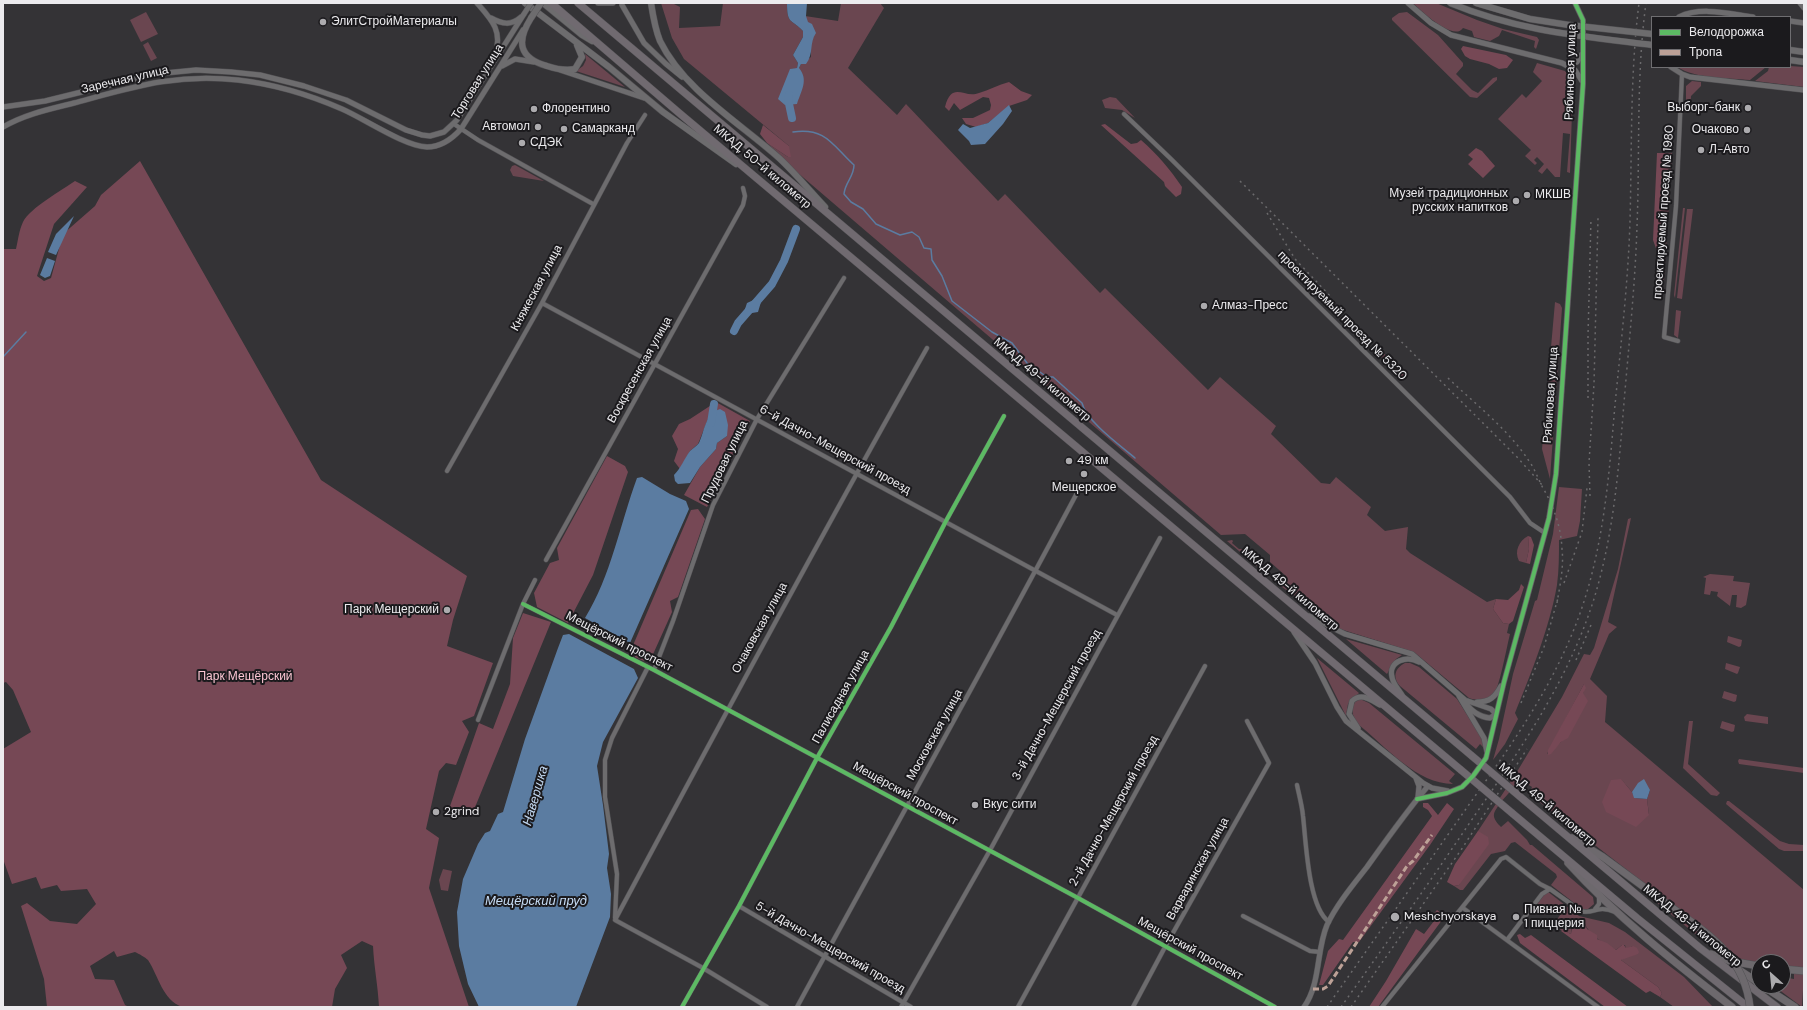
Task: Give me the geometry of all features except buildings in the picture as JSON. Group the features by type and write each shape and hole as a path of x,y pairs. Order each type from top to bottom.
{"highway":[{"name":"МКАД, 50-й километр","path":"552,3 602,48 1289,625"},
{"name":"МКАД, 50-й километр","path":"578,3 970,334"},
{"name":"МКАД, 49-й километр","path":"970,334 1596,860"},
{"path":"1289,625 1558,853 1671,946 1749,1007"},
{"name":"МКАД, 48-й километр","path":"1596,860 1700,948 1777,1007"}],"main road":[{"path":"525,3 609,67 646,99 771,190"},
{"path":"542,3 582,35 602,48"},
{"name":"Торговая улица","path":"526,26 542,3"},
{"path":"651,3 655,27 660,40 676,66 696,87 779,159 844,228"},
{"path":"1450,3 1488,18 1526,28 1568,35 1651,44"},
{"path":"1476,3 1509,14 1547,22 1651,34"},
{"path":"526,26 522,46 526,54 534,62 557,69 574,69 580,61 582,52 573,41"},
{"path":"1791,50 1804,52"},
{"path":"1791,60 1804,62"},
{"path":"1560,830 1603,857 1713,938 1732,957 1742,974 1748,992 1749,1007"},
{"path":"1558,853 1624,918 1732,1007"},
{"path":"1700,948 1723,959 1751,978"},
{"path":"1723,959 1751,964"},
{"path":"1791,970 1804,971"},
{"path":"1708,988 1726,1007"},
{"path":"1775,994 1795,1007"}],"street":[{"path":"477,3 490,17 498,32 498,40 493,62"},
{"name":"Торговая улица","path":"304,86 346,100 406,130 422,136 438,134 454,124 531,3"},
{"path":"598,3 613,3"},
{"name":"Рябиновая улица","path":"1408,3 1431,23 1451,35 1566,65 1575,70 1583,84"},
{"name":"Рябиновая улица","path":"1453,791 1464,786 1472,778 1487,755 1504,682 1552,505 1556,474 1583,84 1583,20 1575,3"},
{"path":"1800,3 1804,8"},
{"path":"622,5 644,43 666,64 696,87"},
{"path":"1682,16 1696,12 1708,12 1744,16"},
{"path":"490,17 498,22 507,24 519,19 524,14"},
{"path":"1791,21 1804,23"},
{"name":"Торговая улица","path":"302,94 344,109 404,141 420,146 438,145 448,141 461,129 526,26"},
{"path":"1566,65 1571,65 1577,62 1583,52"},
{"path":"496,73 504,64 515,59 534,62"},
{"path":"1673,68 1690,77 1804,90"},
{"path":"557,69 646,99"},
{"name":"Заречная улица","path":"3,107 45,101 155,74 196,70 240,72 260,75 304,86"},
{"name":"проектируемый проезд № 1980","path":"1678,341 1664,337 1676,206 1682,74"},
{"name":"Заречная улица","path":"3,127 13,121 33,114 143,84 177,78 195,77 239,80 302,94"},
{"name":"проектируемый проезд № 5320","path":"1124,114 1510,497 1530,524 1545,533"},
{"name":"Княжеская улица","path":"447,471 542,303 593,204 627,143 645,115"},
{"path":"454,124 593,204"},
{"name":"Воскресенская улица","path":"546,560 743,205 745,196 743,188"},
{"name":"Прудовая улица","path":"654,670 676,614 713,505 757,419 844,278"},
{"name":"6-й Дачно-Мещерский проезд","path":"542,303 1117,615"},
{"name":"Очаковская улица","path":"615,920 856,473 927,348"},
{"name":"Палисадная улица","path":"682,1007 739,906 817,758 891,628 946,521 1004,416"},
{"name":"Московская улица","path":"797,1007 906,806 979,677 1077,493"},
{"name":"3-й Дачно-Мещерский проезд","path":"902,1005 989,852 1160,538"},
{"path":"478,720 523,604 535,580"},
{"name":"Мещёрский проспект","path":"523,604 654,670 989,852 1078,898 1275,1007"},
{"path":"1301,613 1344,634 1407,652 1417,657 1455,691 1471,702 1490,708 1496,714 1490,718 1479,715 1470,709 1455,691"},
{"path":"1289,625 1315,662 1341,713 1349,723 1428,786 1441,790 1453,791"},
{"path":"1406,700 1393,680 1392,673 1394,667 1401,661 1408,658 1414,659 1426,666"},
{"name":"2-й Дачно-Мещерский проезд","path":"1018,1007 1205,666"},
{"path":"648,667 612,738 605,760 605,797 617,874 615,920 703,968 767,1007"},
{"path":"1471,702 1484,702 1493,698 1504,682"},
{"path":"1459,696 1484,738 1487,755"},
{"path":"1361,732 1352,721 1349,714 1350,703 1355,698 1366,697 1393,712"},
{"name":"Варваринская улица","path":"1133,1007 1269,762 1248,721"},
{"path":"1416,777 1419,788 1417,799"},
{"path":"1297,785 1303,814 1308,866 1316,903 1320,914 1329,922"},
{"path":"1304,1007 1313,989 1324,933 1329,922 1344,898 1428,786"},
{"path":"1417,799 1453,791"},
{"path":"1382,1007 1453,916 1463,908 1501,859 1506,857 1540,884 1550,889 1580,911 1585,912 1595,909 1605,909 1624,918"},
{"path":"1507,940 1542,894 1550,889"},
{"path":"1595,909 1600,901 1598,893"},
{"name":"5-й Дачно-Мещерский проезд","path":"739,906 902,1005 911,1007"},
{"path":"1463,908 1598,1007"},
{"path":"1242,916 1310,951 1320,952"}],"shaded area":[{"path":"661,3 672,3 680,7 679,28 720,26 723,3 787,3 787,10 790,20 803,31 803,37 793,55 798,63 797,68 790,69 799,68 801,64 811,57 811,40 805,16 838,21 841,3 880,3 884,8 848,68 897,115 906,104 998,201 1005,194 1100,293 1105,288 1208,390 1220,377 1276,426 1271,434 1321,483 1330,484 1336,477 1371,507 1367,515 1385,531 1408,527 1406,549 1410,553 1487,602 1496,599 1493,609 1503,623 1509,624 1507,633 1510,634 1495,692 1490,697 1483,699 1469,698 1414,652 1340,629 1278,584 1286,576 1270,562 1270,555 1245,534 1221,535 798,173 767,143 788,157 789,146 684,59 672,38"},
{"path":"1413,3 1436,3 1503,29 1537,37 1539,40 1536,49 1534,47 1535,41 1502,30 1499,36 1490,41 1474,37 1472,31 1463,28 1459,31 1453,31 1438,24"},
{"path":"146,12 158,34 141,42 130,20"},
{"path":"1407,12 1438,35 1463,63 1463,66 1456,74 1472,90 1478,93 1493,78 1497,77 1497,80 1477,98 1470,97 1392,20 1392,18 1399,13"},
{"path":"148,42 157,58 151,61 143,45"},
{"path":"585,54 625,87 576,71 583,66 586,60"},
{"path":"1537,63 1565,71 1573,81 1570,173 1567,172 1570,134 1563,133 1560,177 1555,177 1547,168 1542,174 1538,171 1544,164 1537,157 1534,160 1537,163 1535,165 1525,156 1531,150 1498,119 1522,94 1526,98 1542,81 1533,72"},
{"path":"1791,66 1804,67 1804,87 1755,81 1768,71 1769,68 1791,68"},
{"path":"1679,68 1765,68 1750,80 1703,76"},
{"path":"1692,81 1701,82 1701,86 1691,96 1690,111 1686,112 1686,86"},
{"path":"1110,97 1116,98 1135,118 1122,110 1105,108 1102,100"},
{"path":"515,165 544,181 513,176 510,170 512,166"},
{"path":"1683,208 1685,208 1675,298 1674,295"},
{"path":"1687,209 1693,209 1682,299 1677,298"},
{"path":"1555,302 1560,304 1562,308 1550,479 1542,449"},
{"path":"1676,310 1681,311 1678,338 1674,335"},
{"path":"1559,487 1582,489 1580,521 1577,536 1559,540 1559,568 1550,617 1515,713 1518,719 1505,744 1493,760 1513,674 1535,601 1537,600 1553,534"},
{"path":"1631,518 1608,622 1617,627 1609,634 1590,679 1607,696 1605,722 1804,890 1804,968 1791,968 1791,954 1751,954 1751,966 1721,955 1645,893 1649,887 1529,794 1532,787 1524,782 1516,786 1502,801 1494,814 1495,820 1501,827 1508,821 1530,845 1532,845 1593,897 1594,904 1588,909 1582,909 1551,885 1557,877 1556,874 1515,842 1511,843 1505,851 1491,854 1463,890 1460,890 1454,886 1459,885 1478,831 1515,775 1562,697 1584,654 1590,655 1594,648 1618,569 1628,519","holes":["1584,684 1583,693 1561,742 1547,754","1621,779 1632,792 1650,790 1647,799 1649,815"]},
{"path":"1528,536 1529,549 1526,563 1519,561 1517,550 1520,543"},
{"path":"1232,540 1232,543 1239,549 1243,549 1257,561 1257,566 1227,541"},
{"path":"1710,574 1734,576 1733,581 1750,583 1746,605 1741,608 1736,607 1737,595 1732,595 1730,606 1717,596 1718,592 1711,591 1710,595 1704,594 1706,578 1703,577"},
{"path":"1728,636 1742,640 1741,646 1739,647 1727,642"},
{"path":"1346,639 1402,655 1396,659 1387,674"},
{"path":"1317,658 1359,693 1348,704 1346,716"},
{"path":"1405,663 1410,663 1419,667 1457,699 1483,740 1483,747 1480,744 1476,749 1400,686 1395,676 1399,667"},
{"path":"1726,663 1740,667 1738,673 1737,674 1725,669"},
{"path":"1724,691 1737,695 1736,701 1734,702 1722,698"},
{"path":"1360,699 1369,703 1455,774 1449,781 1453,784 1427,778 1415,771 1403,763 1359,725 1355,720 1352,711 1355,702"},
{"path":"1747,714 1768,717 1768,724 1745,721 1744,717"},
{"path":"1689,721 1693,721 1688,764 1720,793 1717,796 1711,795 1683,768"},
{"path":"1722,721 1735,725 1734,731 1732,732 1720,728"},
{"path":"1739,759 1804,768 1804,773 1739,764"},
{"path":"1727,801 1729,801 1780,841 1789,844 1804,845 1804,851 1784,851 1779,849 1726,804"},
{"path":"443,869 452,871 448,891 441,890 439,880"},
{"path":"1547,891 1579,916 1609,923 1625,932 1684,977 1713,1007 1674,1007 1660,997 1662,993 1658,987 1621,960 1633,946 1626,949 1625,945 1622,945 1616,950 1594,936 1584,922 1579,926 1574,925 1571,928 1571,934 1556,928 1554,924 1562,912 1553,905 1545,915 1534,908"},
{"path":"1794,974 1804,974 1802,1007 1785,994 1791,994 1791,978 1794,979"}],"green space":[{"path":"1463,46 1506,55 1513,60 1507,68 1499,69 1465,56 1461,49"},
{"path":"1009,82 1021,91 1032,95 1027,100 1009,106 988,123 976,127 966,124 962,118 973,118 990,110 991,105 989,98 983,97 960,110 954,103 949,111 945,107 951,94 955,92 974,94"},
{"path":"1105,124 1131,144 1137,143 1141,140 1147,145 1163,162 1182,187 1181,194 1176,197 1165,186 1164,182 1101,125"},
{"path":"763,125 789,146 791,157 788,157 767,143 760,134"},
{"path":"1476,148 1482,151 1495,166 1483,178 1468,164 1473,159 1468,155"},
{"path":"1657,153 1672,153 1664,280 1662,280 1659,257 1653,240"},
{"name":"Парк Мещёрский","path":"140,161 321,480 467,576 453,620 447,646 493,663 474,716 462,721 469,732 456,765 446,763 439,771 426,829 439,838 429,888 469,1007 379,1007 373,946 362,941 341,955 347,968 335,989 332,1007 182,1007 170,999 165,993 147,959 135,952 117,957 114,951 90,966 95,979 114,980 125,1005 129,1007 47,1007 44,979 21,906 27,903 50,921 77,924 96,904 87,889 61,891 57,885 41,889 36,877 12,884 3,859 3,749 31,732 13,690 6,682 3,683 3,249 16,249 23,222 39,205 75,181 87,187 54,224 37,276 44,281 51,278 63,234 95,206 101,195"},
{"path":"1378,348 1405,374 1404,376 1401,376 1376,352"},
{"path":"716,402 750,421 707,507 684,495 700,467 716,449 717,443 727,436 714,411 708,419 698,444 690,451 680,469 674,461 678,449 672,436 679,424 690,419"},
{"path":"607,456 625,466 628,472 593,575 568,623 537,607 534,593 550,563 559,560 557,548"},
{"path":"698,509 705,519 678,597 670,601 672,612 650,661 644,661 635,657 634,643 691,510"},
{"path":"1528,536 1531,537 1534,545 1530,564 1526,563 1529,549"},
{"path":"1521,584 1524,587 1513,621 1509,624 1503,623 1493,609 1496,599 1508,600 1519,590"},
{"path":"523,613 551,622 471,817 449,809 479,723 493,729 510,684 513,638"},
{"path":"1584,684 1586,688 1583,693 1588,701 1568,738 1561,742 1551,754 1548,755 1548,750"},
{"path":"1621,779 1632,792 1634,798 1647,799 1649,815 1636,827 1606,812 1602,802 1611,780"},
{"path":"1423,803 1428,803 1438,815 1447,803 1454,809 1430,845 1359,942 1353,942 1323,985 1319,985 1328,951 1339,939 1343,940 1432,816 1428,810 1423,807"},
{"path":"1478,831 1488,837 1489,844 1459,885 1454,886 1447,882 1455,864"},
{"path":"1437,910 1445,916 1378,1007 1369,1007 1416,929 1424,934 1434,921 1431,917"},
{"path":"1584,922 1587,929 1597,935 1597,939 1607,943 1616,950 1622,945 1626,948 1633,946 1637,948 1639,952 1638,954 1621,960 1658,987 1662,993 1660,997 1650,991 1646,993 1561,931 1562,930 1571,934 1572,926 1579,926"},
{"path":"1520,934 1525,938 1531,935 1628,1007 1605,1007 1520,943 1517,935"}],"water":[{"path":"787,3 807,3 806,16 808,22 812,24 816,33 810,56 806,64 801,64 799,68 802,72 804,81 797,104 785,105 778,99 790,69 797,68 798,63 793,55 803,37 803,31 789,18"},
{"path":"1009,105 1012,111 1003,124 985,144 971,145 958,130 963,124 970,128 988,123"},
{"path":"74,216 56,255 48,252 56,234"},
{"path":"47,258 55,261 50,276 45,278 40,275"},
{"path":"760,297 761,302 758,312 752,313 745,309 747,303"},
{"path":"720,409 725,412 728,425 727,436 717,443 716,449 700,467 690,483 678,484 675,481 674,475 690,451 699,443 708,419 715,411"},
{"path":"642,477 670,494 686,501 689,509 630,643 585,618 602,585 637,478"},
{"name":"Мещёрский пруд","path":"569,634 634,669 638,678 603,742 597,766 609,854 607,868 611,894 610,917 576,1007 479,1007 468,984 459,946 457,912 463,879 478,844 485,833 490,831 498,814 503,812 525,739 558,648 563,635"},
{"path":"1644,779 1650,790 1647,799 1634,798 1632,792 1638,783"}],"waterway":[{"name":"Навершка","path":"789,95 788,99 792,118"},
{"path":"793,132 814,132 821,135 834,145 854,165 853,173 846,186 844,194 851,202 863,209 876,224 900,235 912,232 919,237 924,248 931,249 932,260 942,276 952,301 992,332 1012,343 1027,363 1047,377 1053,377 1082,403 1090,418 1097,425 1135,458"},
{"name":"Навершка","path":"734,331 738,323 772,284 784,261 796,229"},
{"path":"3,357 26,332"},
{"name":"Навершка","path":"711,423 714,404"}],"railway":[{"path":"1327,1007 1525,723 1562,657 1582,608 1590,581 1602,527 1609,472 1624,318 1630,221 1634,57 1639,3"},
{"path":"1341,1007 1442,864 1542,713 1557,687 1570,659 1593,602 1600,579 1610,533 1616,486 1633,297 1638,198 1641,59 1646,3"},
{"path":"1240,181 1518,458 1542,485"},
{"path":"1267,213 1295,259 1331,297"},
{"path":"1588,398 1591,218"},
{"path":"1590,496 1589,463 1594,384 1598,218"},
{"path":"1448,378 1491,417 1521,449 1533,467 1550,502 1556,517 1561,541 1562,562 1557,603"},
{"path":"1564,583 1582,532 1587,488"},
{"path":"1521,703 1544,647 1558,598"},
{"path":"1576,660 1591,625"},
{"path":"1351,1007 1461,850 1527,749"}],"marked path":[{"path":"1313,989 1323,989 1328,986 1407,866 1413,861 1432,835"}],"cycle path":[{"path":"1417,799 1447,793 1462,787 1473,776 1486,758 1504,682 1549,518 1556,474 1583,84 1583,20 1575,3"},
{"path":"682,1007 739,906 817,758 891,627 946,521 1004,416"},
{"path":"523,604 654,670 1078,898 1275,1007"}],"place":[{"name":"ЭлитСтройМатериалы","path":"323,22"},
{"name":"Выборг-банк","path":"1748,108"},
{"name":"Флорентино","path":"534,109"},
{"name":"Автомол","path":"538,127"},
{"name":"Самарканд","path":"564,129"},
{"name":"Очаково","path":"1747,130"},
{"name":"СДЭК","path":"522,143"},
{"name":"Л-Авто","path":"1701,150"},
{"name":"МКШВ","path":"1527,195"},
{"name":"Музей традиционных русских напитков","path":"1516,201"},
{"name":"Алмаз-Пресс","path":"1204,306"},
{"name":"49 км","path":"1069,461"},
{"name":"Мещерское","path":"1084,474"},
{"name":"Парк Мещерский","path":"447,610"},
{"name":"Вкус сити","path":"975,805"},
{"name":"2grind","path":"436,812"},
{"name":"Meshchyorskaya","path":"1395,917"},
{"name":"Пивная № 1 пиццерия","path":"1516,917"}]}
